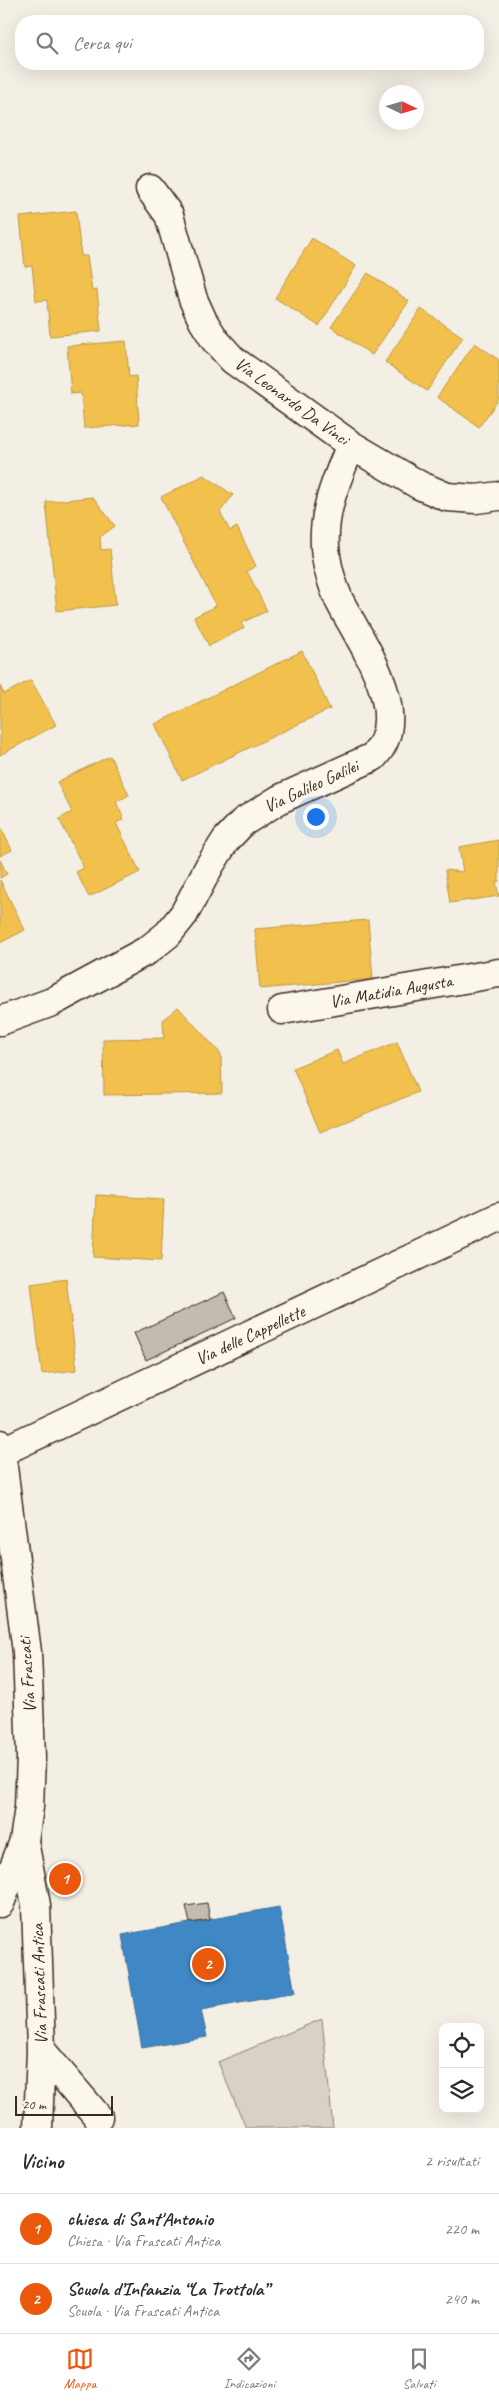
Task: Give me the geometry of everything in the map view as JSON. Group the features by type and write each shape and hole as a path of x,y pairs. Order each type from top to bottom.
{"street":[{"name":"Via Leonardo Da Vinci","path":"150,189 169,215 193,299 215,340 233,360 254,377 351,445 418,485 447,496 476,499 499,496"},
{"name":"Via Galileo Galilei","path":"0,1021 52,1002 148,950 168,934 184,914 215,857 226,840 243,822 280,799 373,757 381,749 386,738 388,719 383,688 372,660 338,597 328,567 325,546 326,521 333,491 351,445"},
{"name":"Via Matidia Augusta","path":"282,1010 499,973"},
{"name":"Via delle Cappellette","path":"0,1448 499,1217"},
{"name":"Via Frascati","path":"0,1448 28,1674 31,1781 24,1842 0,1903"},
{"name":"Via Frascati Antica","path":"24,1842 36,1905 41,2050 38,2128"},
{"path":"41,2050 98,2117"}],"shaded area":[{"path":"322,2019 333,2128 246,2128 218,2062"}],"building: Abitazioni":[{"path":"76,211 81,256 87,256 92,291 97,290 101,331 50,336 47,300 36,301 32,266 25,267 20,217"},
{"path":"312,238 356,266 319,326 275,298"},
{"path":"368,273 409,301 372,355 331,327"},
{"path":"421,309 463,337 427,391 385,362"},
{"path":"126,341 129,377 136,376 139,424 84,428 81,393 71,394 67,346"},
{"path":"475,343 499,360 499,399 479,427 437,397"},
{"path":"204,475 233,495 220,512 230,531 237,527 256,566 247,571 267,611 241,623 244,628 209,646 194,617 216,606 161,497"},
{"path":"93,497 115,526 100,537 101,550 110,549 116,605 57,611 46,502"},
{"path":"302,651 330,709 182,780 155,724"},
{"path":"31,680 56,725 0,755 0,686 4,694"},
{"path":"110,756 129,795 116,802 124,819 116,823 140,872 89,897 76,872 84,868 59,819 72,812 57,782"},
{"path":"0,826 12,850 0,856"},
{"path":"499,840 499,881 496,882 499,896 450,903 445,870 463,872 459,847"},
{"path":"0,860 7,874 0,878"},
{"path":"0,880 25,930 0,943"},
{"path":"368,920 373,979 260,989 255,929"},
{"path":"178,1007 221,1054 222,1093 104,1095 103,1039 164,1038 163,1020"},
{"path":"397,1042 418,1092 320,1132 293,1068 337,1050 343,1064"},
{"path":"96,1195 164,1199 161,1261 93,1257"},
{"path":"66,1279 77,1370 42,1374 31,1284"}],"building: Scuole":[{"path":"279,1907 295,1993 201,2010 207,2037 142,2048 122,1935"}],"building: Pubblico":[{"path":"75,1866 79,1888 54,1893 50,1870"}],"building: Altro":[{"path":"224,1292 236,1318 146,1360 134,1333"},
{"path":"207,1903 210,1920 190,1923 186,1906"}],"place":[{"name":"chiesa di Sant'Antonio","path":"65,1879"},
{"name":"Scuola d’Infanzia “La Trottola”","path":"208,1964"}]}
